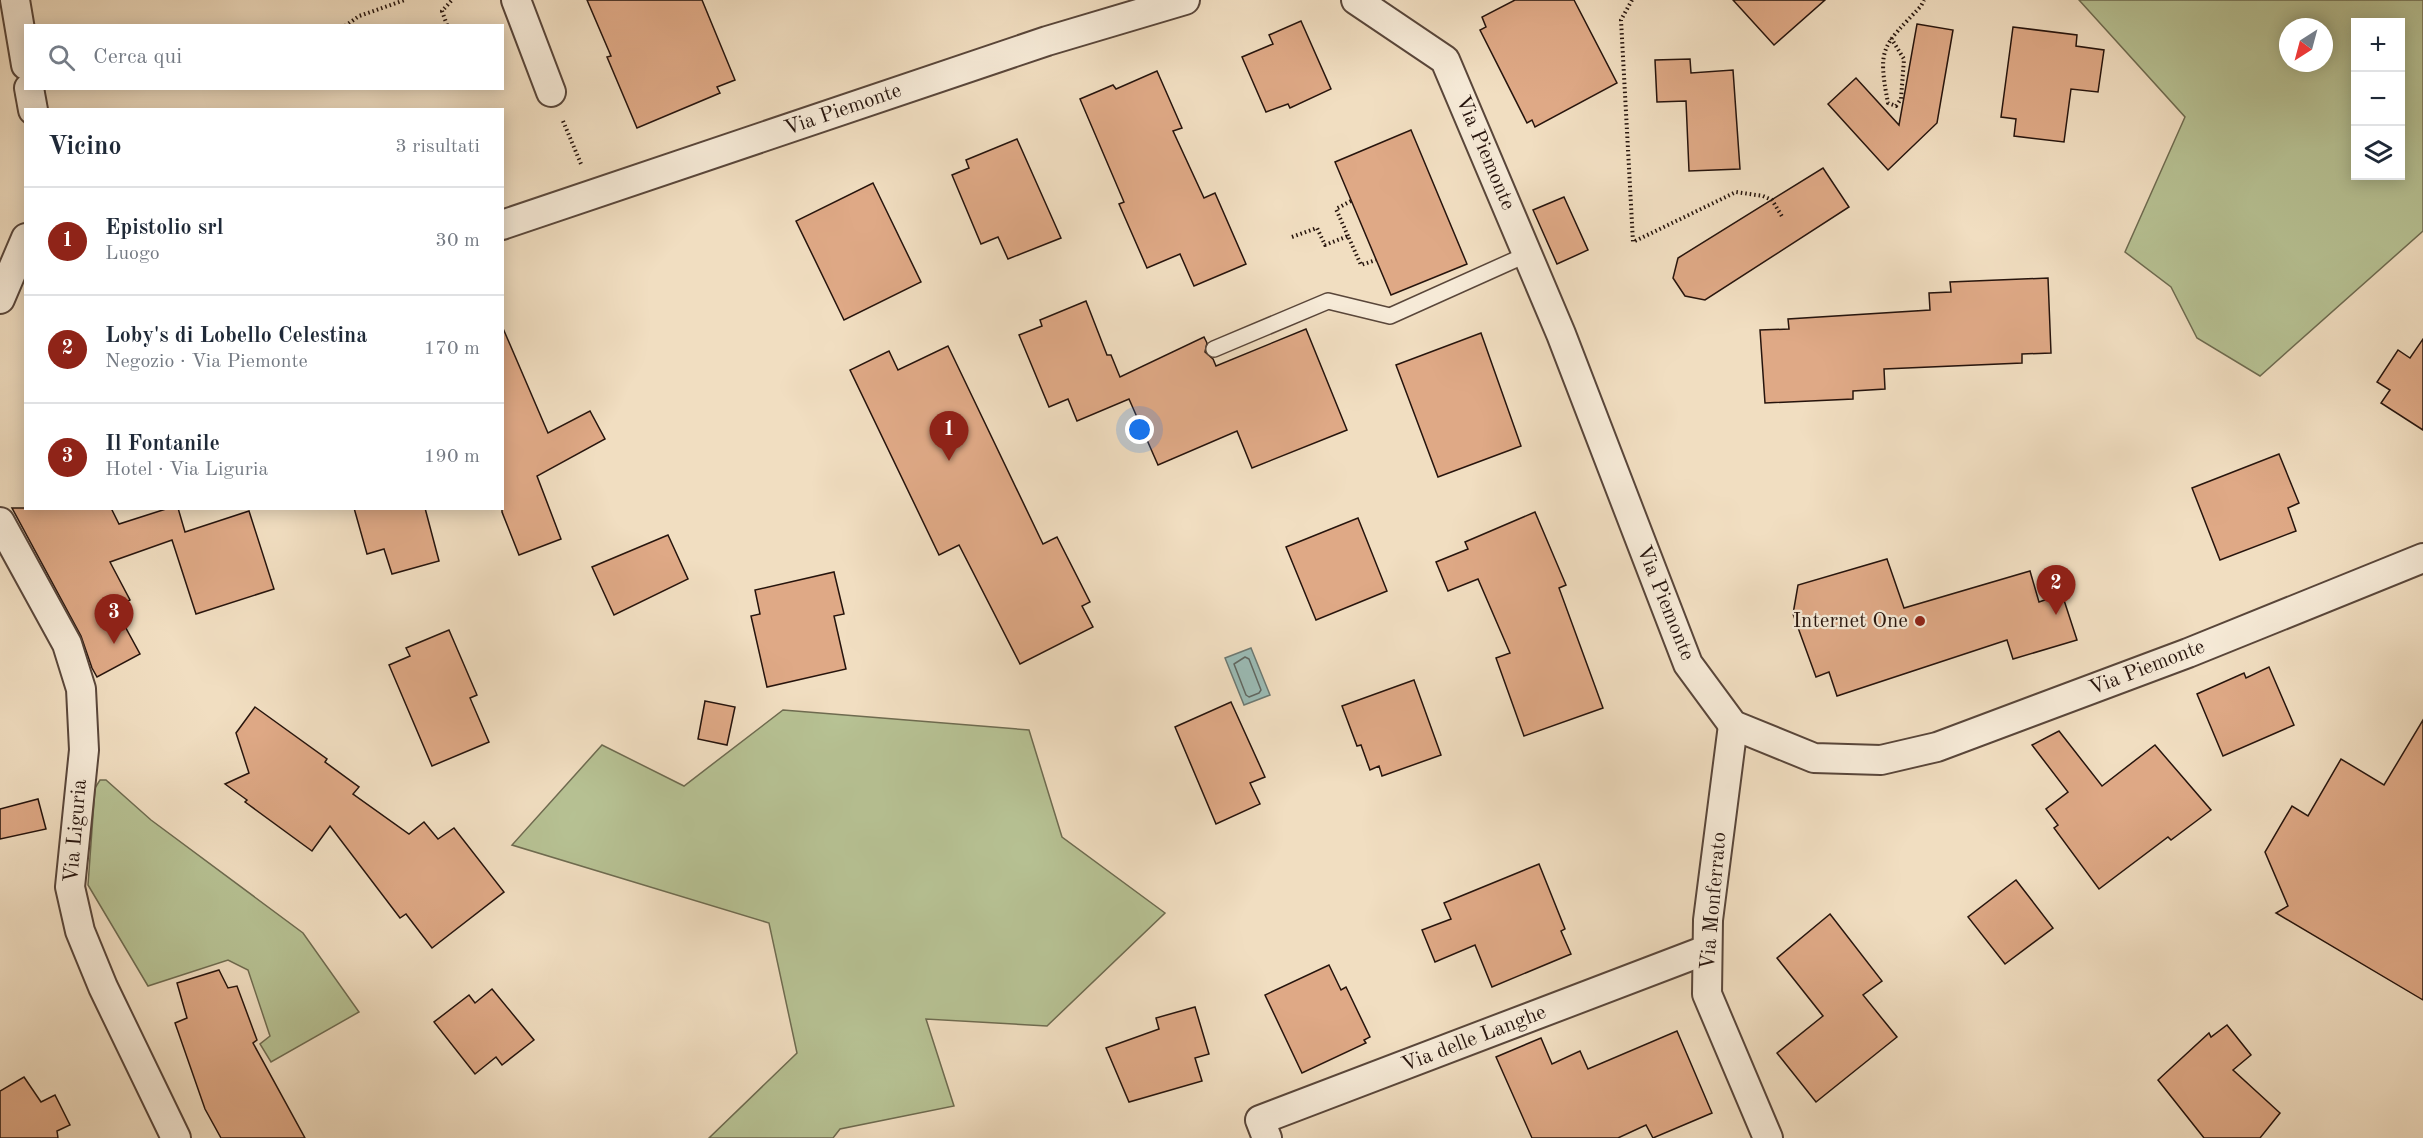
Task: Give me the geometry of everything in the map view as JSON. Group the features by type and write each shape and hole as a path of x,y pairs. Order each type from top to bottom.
{"street":[{"path":"15,0 24,53"},
{"path":"516,0 551,92"},
{"name":"Via Piemonte","path":"504,224 1037,44 1185,0"},
{"name":"Via Piemonte","path":"1356,0 1445,60 1562,334 1688,664 1733,724 1814,758 1881,760 1937,747 2188,653 2423,558"},
{"path":"29,90 33,108"},
{"path":"0,299 24,243"},
{"name":"Via Liguria","path":"0,522 67,644 81,689 84,750 70,886 80,931 103,987 177,1138"},
{"name":"Via Monferrato","path":"1733,724 1708,920 1707,994 1768,1138"},
{"name":"Via delle Langhe","path":"1267,1138 1260,1120 1706,950"}],"lane":[{"path":"1214,349 1328,301 1390,316 1528,254"}],"path":[{"path":"348,24 358,16 405,0"},
{"path":"447,24 442,11 452,0"},
{"path":"1632,0 1620,20 1633,242 1736,192 1763,196 1772,200 1783,218"},
{"path":"1892,38 1904,59 1901,99 1896,106 1888,103 1882,72 1884,50 1892,38 1921,6 1924,0"},
{"path":"551,92 581,165"},
{"path":"1351,201 1336,209 1361,265 1376,260"},
{"path":"1292,237 1317,228 1325,245 1348,236"}],"green space":[{"path":"2079,0 2423,0 2423,231 2260,376 2197,338 2171,287 2125,252 2185,117"},
{"path":"783,710 1029,730 1062,837 1165,913 1047,1026 926,1019 954,1106 840,1129 833,1138 709,1138 797,1053 769,923 512,845 602,745 684,786"},
{"path":"100,780 106,780 151,820 303,933 359,1012 271,1062 260,1044 270,1036 248,970 228,960 148,986 88,885 95,788"}],"water":[{"path":"1251,648 1270,695 1244,705 1225,658"}],"building":[{"path":"587,0 702,0 735,80 717,87 720,93 637,128 607,57 611,56"},
{"path":"1515,0 1574,0 1617,83 1535,127 1532,120 1527,123 1480,30 1486,27 1482,17"},
{"path":"1733,0 1825,0 1774,45"},
{"path":"1301,21 1331,89 1290,108 1288,104 1266,112 1242,57 1273,44 1269,35"},
{"path":"1917,24 1953,30 1937,123 1888,170 1828,104 1856,78 1899,125"},
{"path":"2013,27 2077,35 2076,46 2104,50 2098,92 2071,89 2064,142 2014,136 2016,119 2001,117"},
{"path":"1690,59 1691,73 1733,70 1740,169 1689,171 1686,101 1657,102 1655,60"},
{"path":"1157,71 1182,128 1173,131 1204,198 1215,193 1246,264 1194,286 1180,254 1147,268 1119,204 1124,202 1080,99 1113,85 1116,89"},
{"path":"1411,130 1467,264 1391,295 1335,162"},
{"path":"1017,139 1061,238 1008,259 998,237 981,244 952,175 969,168 966,160"},
{"path":"1823,168 1849,207 1705,300 1685,296 1673,278 1678,258"},
{"path":"873,183 921,282 844,320 796,221"},
{"path":"1564,197 1588,250 1557,264 1533,210"},
{"path":"2048,278 2051,353 2022,354 2022,363 1884,369 1885,389 1853,391 1853,399 1765,403 1760,330 1789,329 1788,319 1930,310 1929,293 1951,292 1950,282"},
{"path":"1086,301 1107,355 1111,355 1120,377 1204,337 1207,343 1205,352 1213,359 1216,366 1306,329 1347,430 1252,468 1237,431 1158,465 1129,399 1077,421 1068,399 1049,407 1019,335 1042,326 1040,320"},
{"path":"504,331 548,433 590,411 605,439 537,476 561,539 519,555 502,512 504,510"},
{"path":"1481,333 1521,446 1438,477 1396,365"},
{"path":"2423,339 2423,430 2381,403 2390,390 2377,382 2398,350 2410,358"},
{"path":"948,346 1043,544 1057,537 1090,602 1082,606 1093,627 1020,664 959,545 939,555 850,370 889,351 898,370"},
{"path":"2279,454 2299,503 2288,508 2296,531 2220,560 2192,488"},
{"path":"12,508 112,510 119,524 163,510 179,510 185,532 249,511 274,589 196,614 172,540 110,562 130,600 115,608 140,654 97,677 81,636"},
{"path":"355,510 426,510 439,561 392,574 384,549 367,554"},
{"path":"1535,512 1566,585 1559,588 1603,708 1524,736 1496,658 1510,653 1478,579 1448,591 1436,562 1468,549 1465,542"},
{"path":"1358,518 1387,591 1316,620 1286,547"},
{"path":"668,535 688,579 614,615 592,567"},
{"name":"Internet One","path":"1887,559 1904,608 2030,571 2039,602 2062,594 2077,640 2013,659 2007,640 1837,696 1829,672 1816,677 1793,614 1798,585"},
{"path":"834,572 844,614 834,616 846,669 767,687 751,616 760,614 755,590"},
{"path":"449,630 477,695 470,698 489,742 432,766 389,665 410,656 406,648"},
{"path":"2269,667 2294,725 2223,756 2197,694 2244,673 2246,678"},
{"path":"1414,680 1441,755 1382,776 1379,766 1370,770 1361,745 1357,746 1342,706"},
{"path":"705,701 735,707 727,745 698,739"},
{"path":"1231,702 1265,777 1250,783 1260,804 1216,824 1175,727"},
{"path":"255,707 327,759 325,762 359,787 353,794 409,834 424,822 438,839 454,828 504,892 432,948 406,914 400,918 330,826 312,851 245,802 247,800 225,784 249,773 236,733"},
{"path":"2423,720 2423,1000 2276,913 2288,906 2265,852 2292,806 2308,816 2341,759 2384,785"},
{"path":"2059,731 2102,786 2155,745 2211,810 2171,840 2168,837 2099,889 2054,828 2058,825 2046,809 2068,792 2032,745"},
{"path":"38,799 46,829 0,839 0,809"},
{"path":"1539,864 1565,929 1561,931 1571,954 1492,987 1475,945 1435,962 1422,930 1451,919 1444,903"},
{"path":"2016,880 2053,928 2005,964 1968,917"},
{"path":"1830,914 1882,981 1863,995 1897,1037 1816,1102 1777,1053 1823,1016 1777,958"},
{"path":"1329,965 1341,990 1346,987 1370,1037 1364,1040 1366,1043 1302,1073 1265,995"},
{"path":"219,970 228,988 237,986 257,1040 253,1043 305,1138 221,1138 205,1109 175,1023 187,1018 177,983"},
{"path":"492,989 534,1040 502,1065 496,1057 475,1074 434,1022 469,995 475,1003"},
{"path":"1195,1007 1209,1054 1195,1058 1202,1081 1129,1102 1106,1048 1159,1029 1156,1018"},
{"path":"2227,1025 2251,1055 2233,1070 2280,1113 2260,1138 2204,1138 2158,1080 2209,1033 2211,1037"},
{"path":"1677,1031 1712,1113 1653,1138 1646,1125 1618,1138 1532,1138 1496,1057 1541,1038 1552,1064 1580,1051 1588,1069"},
{"path":"24,1077 41,1102 55,1095 70,1125 57,1131 58,1138 0,1138 0,1091"}],"place":[{"name":"Epistolio srl","path":"949,461"},
{"name":"Loby's di Lobello Celestina","path":"2056,615"},
{"name":"Internet One","path":"1920,621"},
{"name":"Il Fontanile","path":"114,644"}]}
